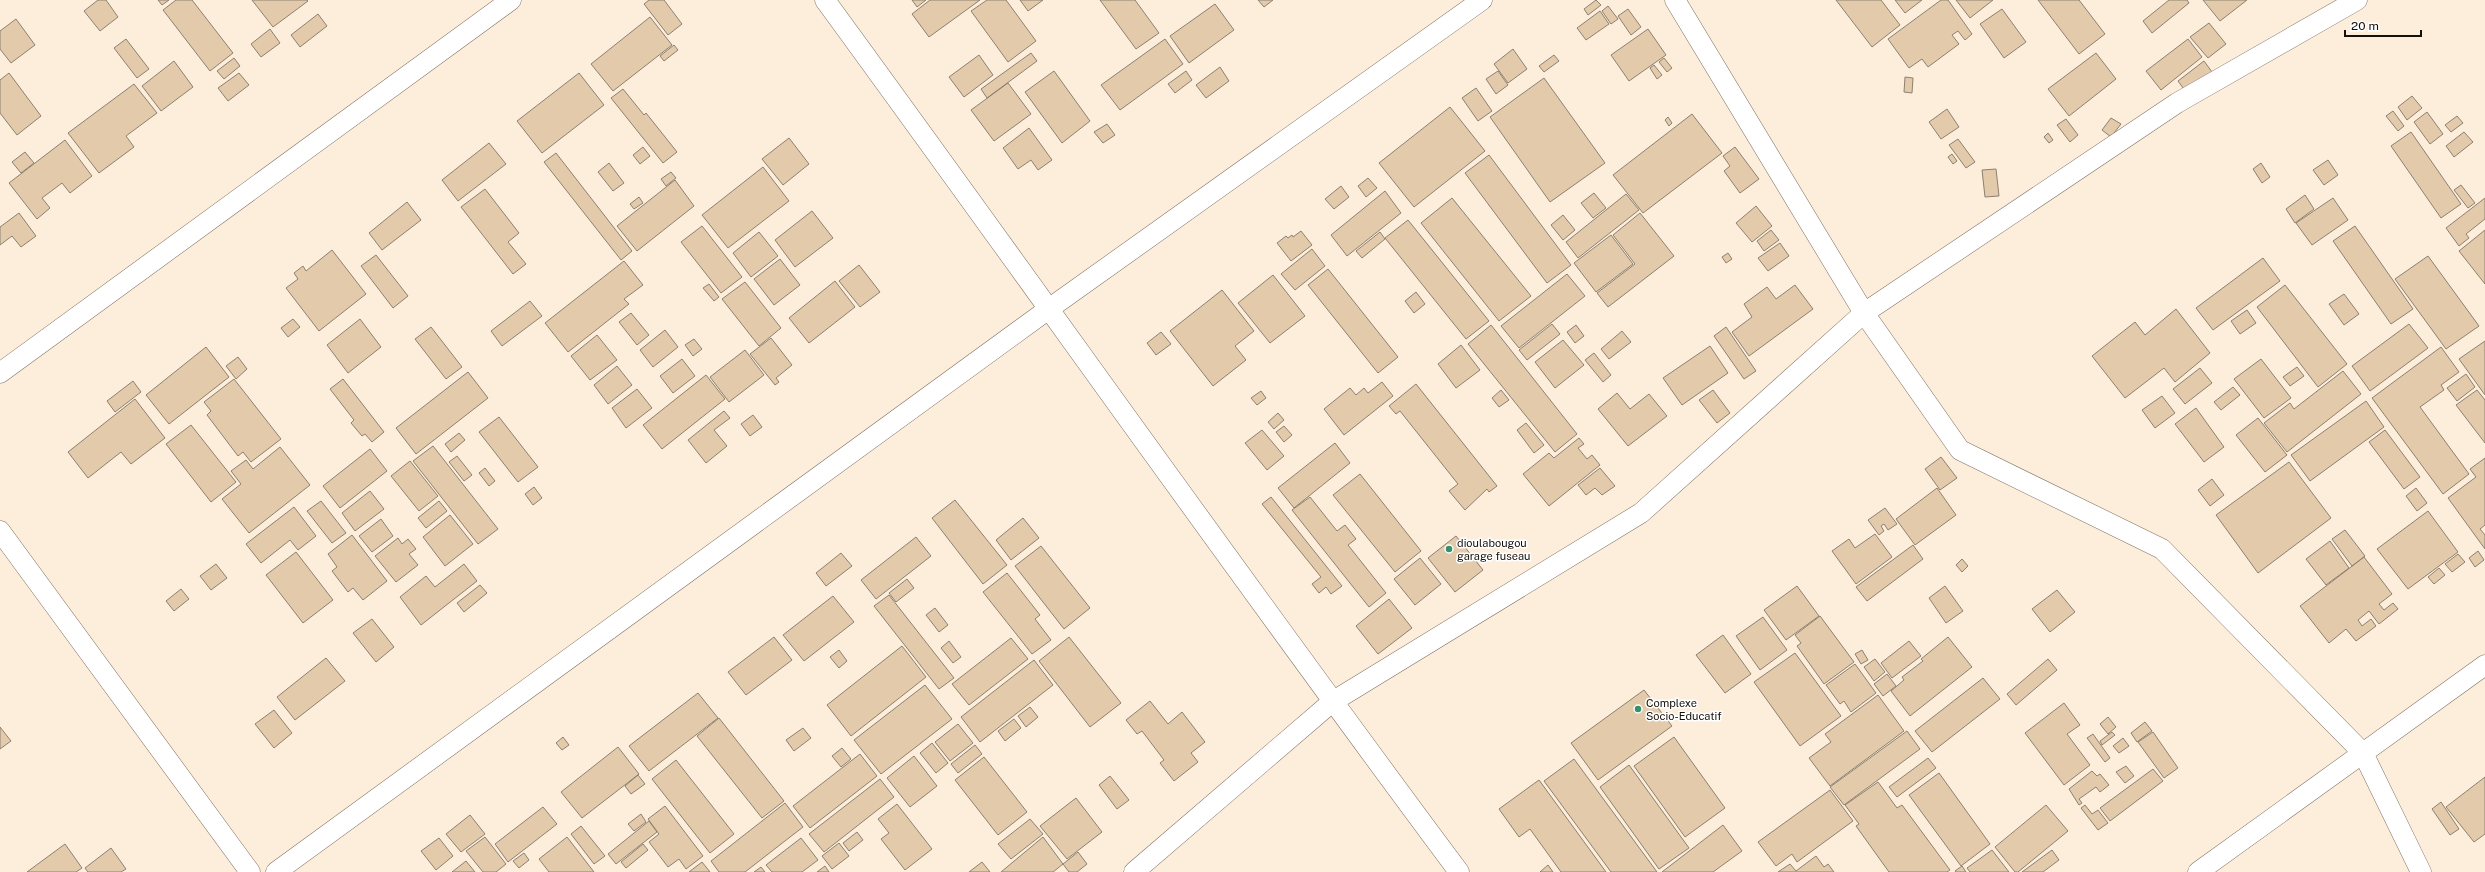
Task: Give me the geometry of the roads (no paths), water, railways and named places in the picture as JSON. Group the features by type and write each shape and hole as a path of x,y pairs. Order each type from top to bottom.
{"street":[{"path":"0,373 511,0"},
{"path":"825,0 1050,308 1332,702 1458,872"},
{"path":"276,872 1050,308 1482,0"},
{"path":"1675,0 1864,313 1960,450 2162,549 2363,753 2421,872"},
{"path":"1134,872 1332,702 1641,513 1864,313 2177,103 2358,0"},
{"path":"0,531 250,872"},
{"path":"2198,872 2485,665"}],"place":[{"name":"dioulabougou garage fuseau","path":"1449,549"},
{"name":"Complexe Socio-Educatif","path":"1638,709"}]}
